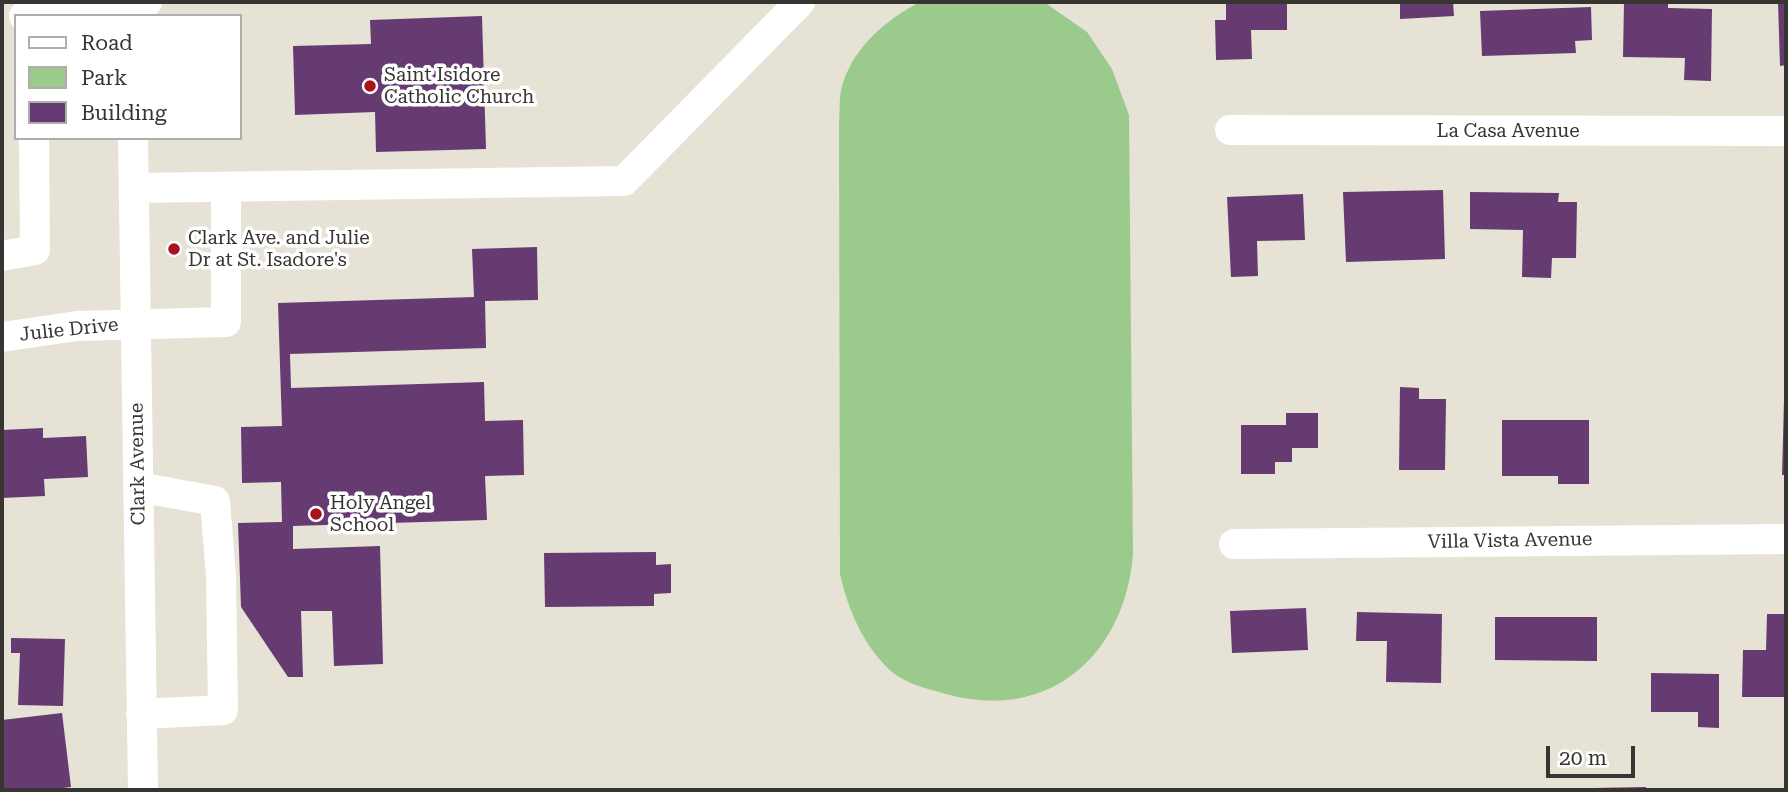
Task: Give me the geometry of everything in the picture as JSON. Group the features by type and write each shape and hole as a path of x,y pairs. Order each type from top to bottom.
{"street":[{"path":"41,14 147,2"},
{"path":"134,188 624,181 800,2"},
{"name":"La Casa Avenue","path":"1230,130 1786,131"},
{"path":"2,256 35,250 34,140"},
{"name":"Clark Avenue","path":"133,140 142,790"},
{"name":"Julie Drive","path":"2,337 77,326 226,323 226,188"},
{"path":"138,487 215,501 221,576 223,710 141,714"},
{"name":"Villa Vista Avenue","path":"1234,544 1786,539"}],"green space":[{"path":"920,2 1044,2 1087,32 1112,69 1129,115 1133,554 1127,590 1115,623 1097,650 1075,673 1048,689 1018,699 983,700 946,694 918,686 892,672 873,651 858,627 840,574 840,94 853,61 871,37"}],"building":[{"path":"1226,2 1287,2 1287,30 1251,30 1252,59 1216,60 1215,20 1226,20"},
{"path":"1400,2 1453,2 1454,16 1400,19"},
{"path":"1624,2 1668,2 1668,8 1712,9 1711,81 1684,80 1685,58 1623,57"},
{"path":"1778,2 1786,2 1786,65 1780,66"},
{"path":"1591,7 1592,40 1575,41 1576,53 1482,56 1480,11"},
{"path":"482,16 486,149 376,152 375,112 295,115 293,46 371,44 370,20"},
{"path":"1443,190 1445,259 1346,262 1343,192"},
{"path":"1470,192 1559,193 1558,202 1577,202 1576,258 1552,258 1551,278 1522,277 1523,230 1470,229"},
{"path":"1303,194 1305,240 1257,241 1258,276 1231,277 1227,197"},
{"path":"537,247 538,300 485,301 486,348 290,354 291,388 484,382 485,421 523,420 524,475 485,476 487,520 293,526 293,549 380,546 383,664 334,666 332,611 301,611 303,677 288,677 241,607 238,523 282,522 281,482 242,483 241,427 282,426 278,303 474,297 472,249"},
{"path":"1400,387 1419,388 1419,399 1446,399 1445,470 1399,470"},
{"path":"1784,400 1786,475 1782,475"},
{"path":"1286,413 1318,413 1318,448 1292,448 1292,462 1275,462 1275,474 1241,474 1241,425 1286,425"},
{"path":"1502,420 1589,420 1589,484 1558,484 1558,476 1502,476"},
{"path":"43,428 43,438 86,436 88,477 44,479 45,496 2,498 2,430"},
{"path":"656,552 656,565 671,564 671,593 654,594 654,606 545,607 544,553"},
{"path":"1306,608 1308,650 1232,653 1230,611"},
{"path":"1357,612 1442,614 1441,683 1386,682 1387,641 1356,641"},
{"path":"1767,614 1786,614 1786,697 1742,697 1743,650 1766,650"},
{"path":"1495,617 1597,617 1597,661 1495,660"},
{"path":"11,638 65,639 63,706 18,705 20,653 11,653"},
{"path":"1651,673 1719,674 1719,728 1698,727 1698,712 1651,712"},
{"path":"62,713 71,787 2,790 2,720"},
{"path":"1646,787 1646,790 1594,790 1594,788"}],"place":[{"name":"Saint Isidore Catholic Church","path":"370,86"},
{"name":"Clark Ave. and Julie Dr at St. Isadore's","path":"174,249"},
{"name":"Holy Angel School","path":"316,514"}]}
